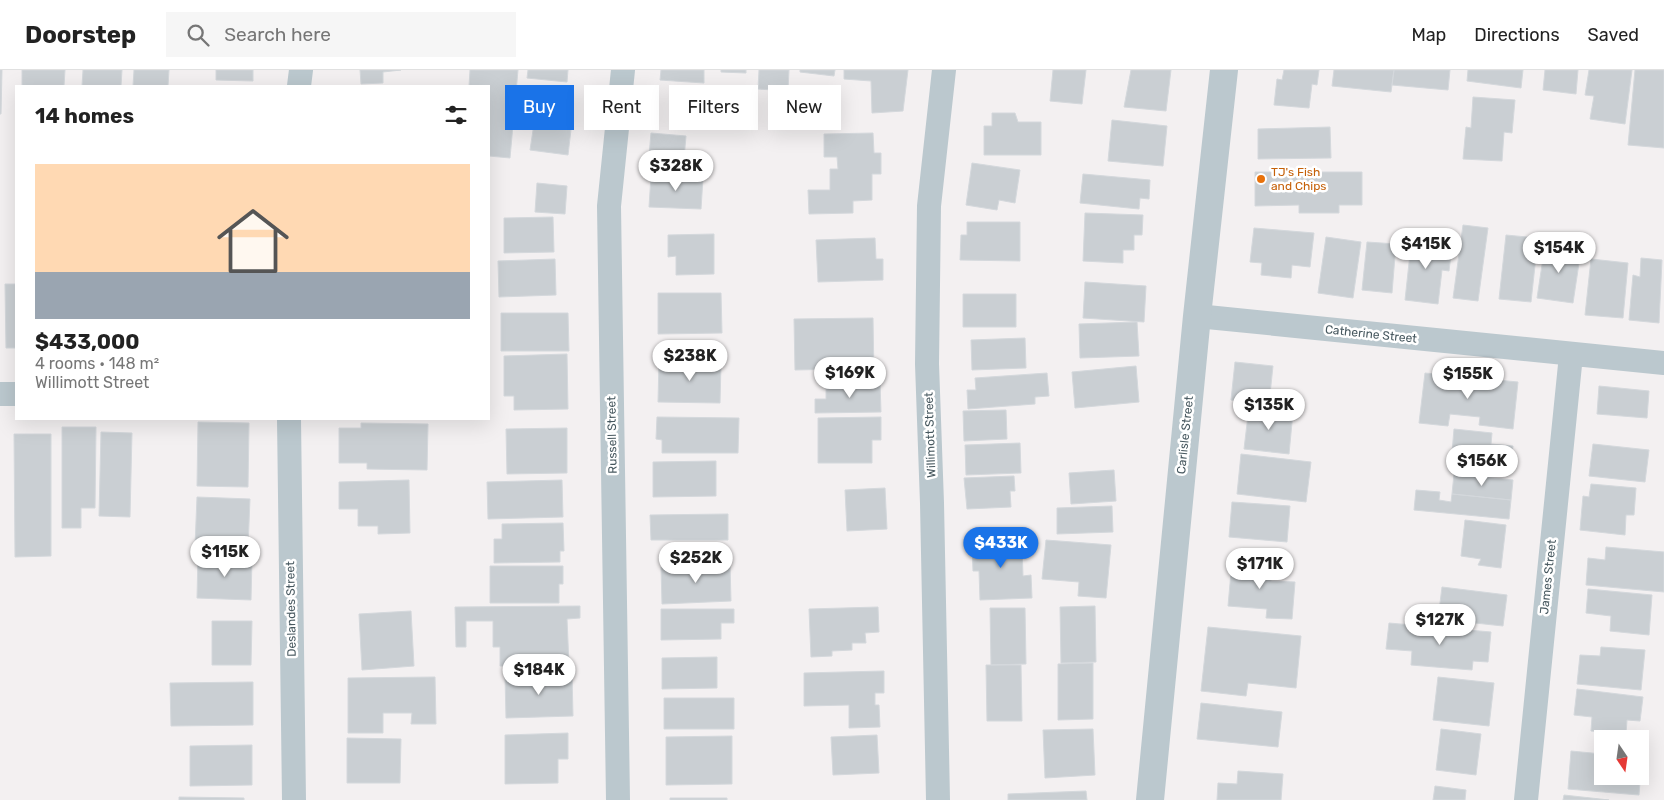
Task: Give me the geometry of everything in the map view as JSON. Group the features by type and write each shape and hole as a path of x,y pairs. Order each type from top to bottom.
{"street":[{"path":"299,85 301,70"},
{"name":"Russell Street","path":"618,800 609,206 623,70"},
{"name":"Willimott Street","path":"938,800 936,639 927,364 930,206 944,70"},
{"name":"Carlisle Street","path":"1150,800 1197,316 1224,70"},
{"name":"Catherine Street","path":"1197,316 1664,364"},
{"name":"James Street","path":"1526,800 1571,355"},
{"path":"0,394 15,394"},
{"name":"Deslandes Street","path":"289,420 294,800"}],"building":[{"path":"0,70 2,70 1,114 0,114"},
{"path":"22,70 65,70 64,85 22,85"},
{"path":"83,70 122,70 121,85 82,85"},
{"path":"134,70 169,70 168,85 133,85"},
{"path":"216,70 253,70 253,81 216,80"},
{"path":"360,70 401,70 383,72 383,83 361,84"},
{"path":"470,70 518,70 517,85 505,85 505,130 513,130 510,158 490,156 490,85 469,85"},
{"path":"528,70 568,70 567,82 527,78"},
{"path":"661,70 704,70 704,83 660,80"},
{"path":"721,70 746,70 746,73 721,72"},
{"path":"759,70 789,70 788,85 768,85 768,90 758,89"},
{"path":"800,70 835,70 834,76 800,72"},
{"path":"844,70 908,70 903,111 872,113 871,81 844,79"},
{"path":"1053,70 1086,70 1082,104 1050,101"},
{"path":"1131,70 1171,70 1166,111 1124,107"},
{"path":"1284,70 1319,70 1317,85 1312,84 1309,108 1274,105 1277,79 1282,80"},
{"path":"1334,70 1394,70 1391,92 1332,86"},
{"path":"1394,70 1450,70 1448,90 1392,85"},
{"path":"1468,70 1523,70 1521,88 1467,81"},
{"path":"1545,70 1578,70 1576,94 1543,90"},
{"path":"1589,70 1632,70 1625,124 1590,119 1594,96 1585,95"},
{"path":"1635,70 1664,70 1664,148 1628,145"},
{"path":"1473,97 1515,100 1512,133 1504,132 1502,161 1463,159 1466,127 1471,128"},
{"path":"992,113 1015,113 1018,122 1041,122 1041,155 984,155 984,126 992,126"},
{"path":"1112,120 1167,126 1163,166 1108,161"},
{"path":"1330,127 1331,158 1258,159 1258,129"},
{"path":"533,130 571,130 568,155 530,150"},
{"path":"651,133 686,136 683,170 648,167"},
{"path":"873,133 874,153 881,153 881,174 872,174 872,200 853,201 853,213 809,214 808,190 830,190 830,169 838,169 837,157 824,157 824,134"},
{"path":"972,163 1020,170 1015,203 999,200 997,210 966,205"},
{"path":"1255,172 1362,172 1362,205 1339,205 1339,213 1299,213 1299,205 1255,206"},
{"path":"1083,174 1150,180 1149,199 1140,198 1139,209 1080,203"},
{"path":"651,176 703,178 701,209 649,207"},
{"path":"537,183 567,186 565,214 535,212"},
{"path":"1085,213 1143,215 1142,235 1134,235 1134,250 1123,250 1123,263 1083,261"},
{"path":"553,217 554,252 504,253 504,218"},
{"path":"967,222 1020,222 1020,261 960,260 961,235 967,235"},
{"path":"1463,225 1488,228 1478,301 1453,298"},
{"path":"1254,228 1314,233 1310,267 1292,265 1291,278 1261,275 1262,263 1250,262"},
{"path":"714,234 714,274 676,275 676,256 668,257 668,235"},
{"path":"1412,235 1431,237 1430,245 1452,247 1449,271 1442,270 1438,304 1405,300"},
{"path":"1506,235 1538,238 1531,302 1499,299"},
{"path":"1326,237 1361,242 1353,298 1318,293"},
{"path":"875,238 876,259 883,259 883,280 818,282 816,240"},
{"path":"1367,242 1396,244 1392,293 1362,290"},
{"path":"1545,245 1581,250 1573,303 1537,298"},
{"path":"1641,258 1662,260 1659,323 1629,320 1633,275 1640,277"},
{"path":"555,259 556,295 499,297 498,261"},
{"path":"1591,259 1628,263 1623,318 1585,315"},
{"path":"1085,282 1146,286 1144,322 1083,318"},
{"path":"5,284 15,284 15,348 6,348"},
{"path":"658,293 721,293 722,333 658,334"},
{"path":"963,294 1016,294 1016,327 963,327"},
{"path":"501,313 568,313 569,351 501,351"},
{"path":"873,318 874,377 843,377 843,369 795,370 794,319"},
{"path":"1137,322 1139,356 1080,358 1079,324"},
{"path":"1025,338 1026,368 972,370 971,340"},
{"path":"567,354 568,409 514,410 514,396 504,396 504,356"},
{"path":"659,362 721,363 720,403 658,402"},
{"path":"1235,362 1273,366 1269,404 1231,400"},
{"path":"1136,366 1139,402 1075,408 1072,372"},
{"path":"1047,373 1049,396 1035,397 1035,404 968,409 967,390 976,390 975,378"},
{"path":"1425,373 1518,382 1513,429 1479,425 1480,417 1450,414 1448,426 1419,423"},
{"path":"880,383 881,412 815,413 815,399 826,399 826,384"},
{"path":"1599,386 1649,391 1647,418 1597,414"},
{"path":"1249,407 1293,412 1289,454 1244,449"},
{"path":"1006,410 1007,439 964,441 963,411"},
{"path":"657,417 739,418 738,453 662,453 662,440 656,439"},
{"path":"881,417 881,440 872,440 872,463 818,463 818,418"},
{"path":"198,422 249,423 248,487 197,486"},
{"path":"361,423 428,424 427,470 367,469 367,463 339,463 339,428 361,428"},
{"path":"62,427 96,427 95,508 81,508 81,528 62,528"},
{"path":"567,428 567,473 507,474 506,429"},
{"path":"1454,429 1492,433 1491,444 1513,446 1510,469 1451,464"},
{"path":"101,432 132,433 130,517 99,516"},
{"path":"14,434 51,434 51,556 15,557"},
{"path":"1020,443 1021,473 966,475 965,445"},
{"path":"1593,444 1649,450 1645,482 1589,476"},
{"path":"1241,454 1311,462 1306,502 1237,494"},
{"path":"716,461 716,496 653,497 653,462"},
{"path":"1114,470 1116,501 1071,504 1069,473"},
{"path":"1454,474 1513,480 1511,500 1452,494"},
{"path":"1014,476 1015,491 1010,491 1011,507 967,509 964,478"},
{"path":"409,480 410,533 378,534 378,526 358,526 358,509 339,509 339,482"},
{"path":"562,480 563,517 488,519 487,482"},
{"path":"1591,484 1636,488 1634,515 1626,515 1625,535 1580,530 1583,496 1589,497"},
{"path":"885,488 887,529 847,531 845,490"},
{"path":"1416,490 1440,492 1439,500 1451,502 1452,494 1511,500 1509,519 1414,510"},
{"path":"197,497 250,499 248,548 195,546"},
{"path":"1232,502 1290,506 1287,542 1229,537"},
{"path":"1112,506 1113,532 1057,534 1057,508"},
{"path":"728,514 728,540 651,540 650,515"},
{"path":"1465,520 1506,525 1501,568 1478,565 1481,559 1461,556"},
{"path":"563,523 564,551 560,551 560,562 494,563 494,539 502,539 502,524"},
{"path":"1016,537 1016,546 1022,546 1023,576 1031,575 1032,598 980,600 979,571 973,571 972,546 979,545 979,538"},
{"path":"1046,540 1111,545 1106,598 1078,596 1079,582 1042,579"},
{"path":"1606,547 1664,552 1664,592 1586,585 1588,558 1605,560"},
{"path":"198,556 252,558 251,600 197,598"},
{"path":"1232,561 1272,563 1271,581 1295,582 1292,619 1266,618 1267,609 1228,606"},
{"path":"730,565 731,601 662,604 661,567"},
{"path":"490,566 563,566 563,584 559,584 559,603 490,603"},
{"path":"1442,587 1507,595 1503,626 1438,619"},
{"path":"1588,589 1652,595 1649,635 1610,631 1611,616 1586,613"},
{"path":"580,606 580,618 567,619 569,665 500,666 500,647 493,647 493,621 466,621 466,647 456,647 455,607"},
{"path":"1095,606 1096,662 1061,663 1060,607"},
{"path":"878,607 879,632 865,633 866,643 852,643 852,650 832,651 832,656 811,657 809,609"},
{"path":"990,608 1025,608 1026,664 991,665"},
{"path":"661,609 734,609 734,623 721,623 721,639 661,640"},
{"path":"411,611 414,666 362,670 359,614"},
{"path":"212,621 252,621 251,665 212,665"},
{"path":"1389,623 1491,632 1488,662 1473,661 1472,670 1411,665 1412,651 1386,649"},
{"path":"1208,627 1301,636 1296,688 1248,683 1246,696 1201,691"},
{"path":"1601,647 1645,650 1641,690 1577,684 1580,655 1600,656"},
{"path":"717,657 717,688 662,689 662,658"},
{"path":"1093,663 1093,719 1058,720 1058,664"},
{"path":"986,665 1021,665 1022,721 987,721"},
{"path":"884,671 884,693 875,693 875,705 879,705 880,727 849,728 849,705 804,706 804,673"},
{"path":"572,675 573,716 506,718 505,676"},
{"path":"435,677 436,724 411,724 412,713 383,713 383,733 348,733 348,678"},
{"path":"1438,677 1494,683 1489,726 1433,720"},
{"path":"253,682 253,725 171,726 170,683"},
{"path":"1577,689 1643,697 1640,721 1627,720 1626,730 1591,731 1592,717 1574,715"},
{"path":"664,698 734,698 734,729 664,729"},
{"path":"1201,703 1282,712 1278,747 1197,739"},
{"path":"1093,729 1095,775 1045,778 1043,730"},
{"path":"1441,729 1481,734 1476,775 1436,770"},
{"path":"568,733 568,759 558,759 558,783 505,784 505,735"},
{"path":"877,735 879,773 833,775 831,737"},
{"path":"732,736 732,784 666,785 666,737"},
{"path":"347,738 401,739 400,783 347,783"},
{"path":"252,745 252,785 190,786 190,746"},
{"path":"1571,751 1594,753 1594,785 1640,785 1639,795 1568,789"},
{"path":"1238,771 1283,774 1281,800 1217,800 1218,783 1237,784"},
{"path":"1435,786 1466,790 1465,800 1433,800"},
{"path":"1086,791 1087,800 1008,800 1008,794"},
{"path":"1564,795 1609,800 1563,800"},
{"path":"179,797 244,798 244,800 179,800"},
{"path":"670,798 727,798 727,800 670,800"}],"place":[{"name":"TJ's Fish and Chips","path":"1261,179"}]}
